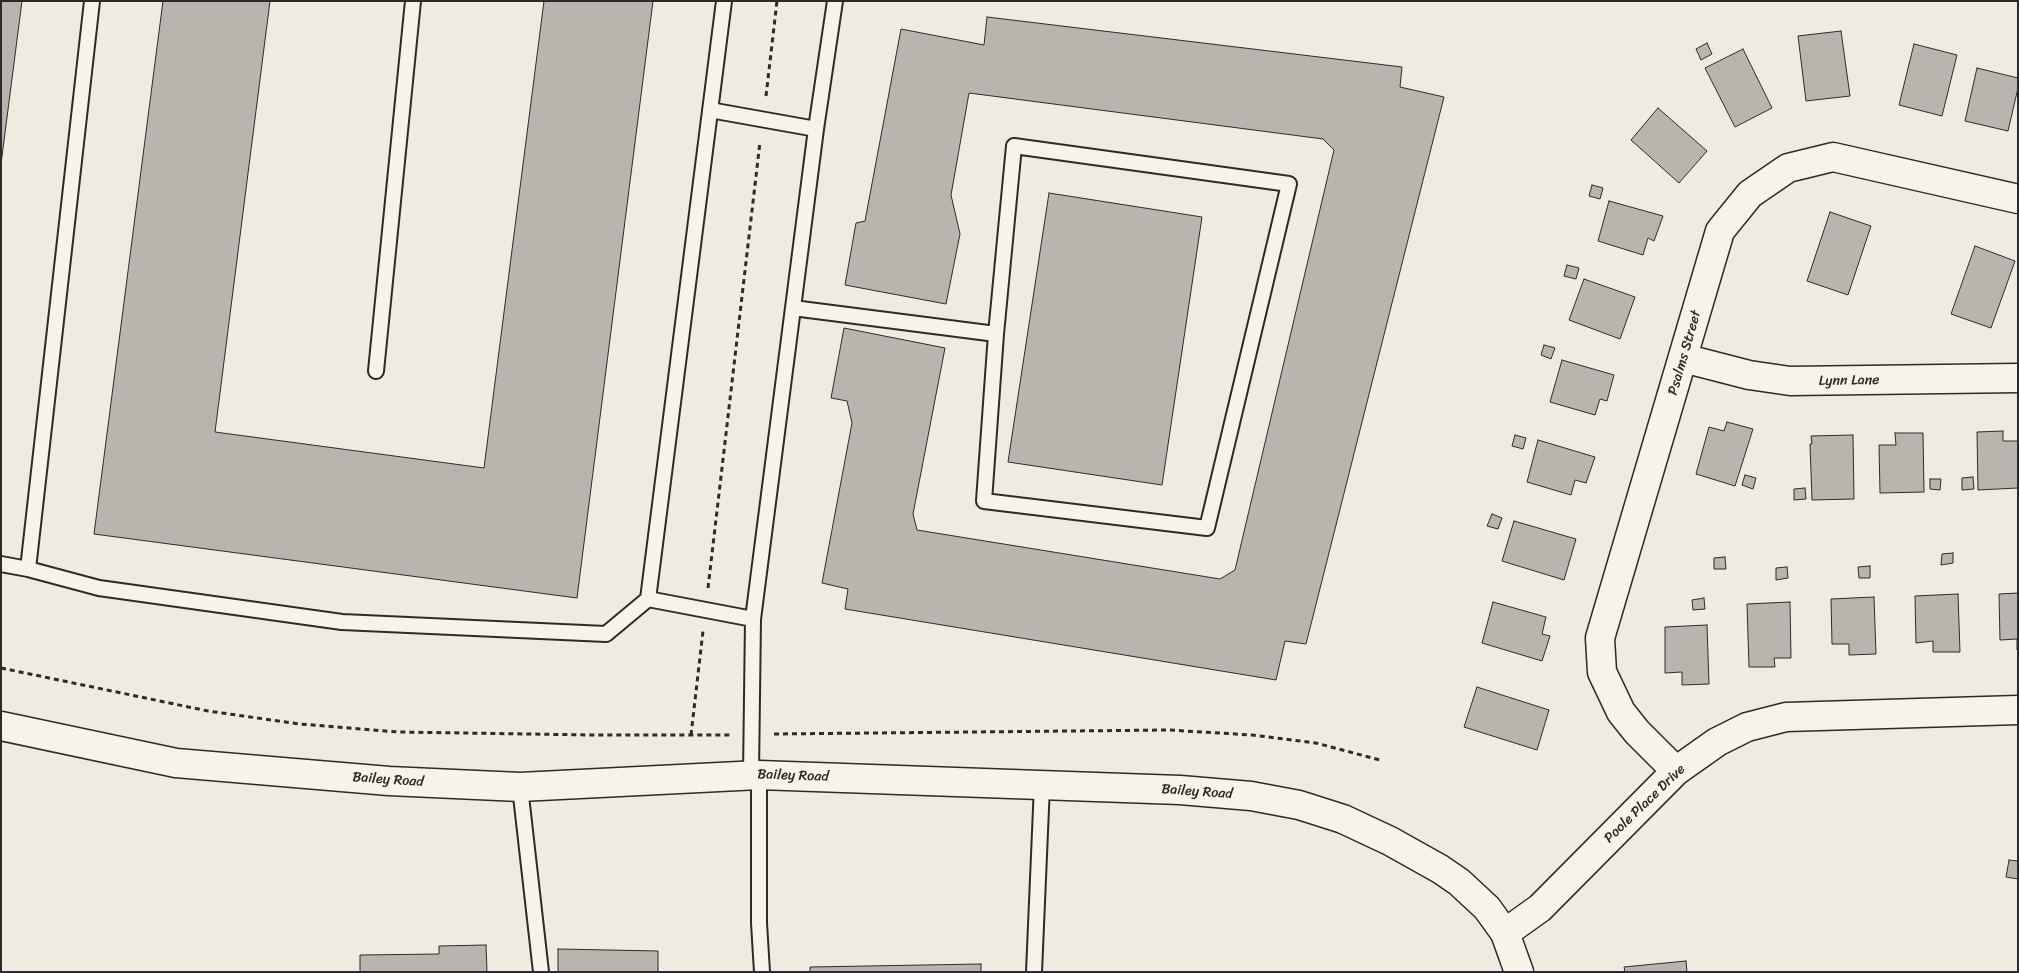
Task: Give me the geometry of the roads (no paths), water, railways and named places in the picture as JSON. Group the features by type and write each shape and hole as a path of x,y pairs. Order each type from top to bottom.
{"street":[{"name":"Psalms Street","path":"1676,771 1637,732 1621,712 1602,672 1600,638 1720,231 1750,194 1788,168 1832,157 2018,198"},
{"name":"Lynn Lane","path":"1683,358 1749,375 1790,382 2018,378"},
{"name":"Poole Place Drive","path":"1505,933 1540,908 1676,771 1717,742 1747,727 1786,717 2018,710"},
{"name":"Bailey Road","path":"1,726 176,763 389,781 520,788 755,774 1180,790 1251,796 1299,805 1335,816 1390,841 1453,877 1487,908 1505,933 1519,972"}],"lane":[{"path":"28,569 92,1"},
{"path":"376,371 413,1"},
{"path":"1,564 28,569 99,588 342,622 606,634 648,599 724,1"},
{"path":"762,972 755,774 753,620 816,129 835,1"},
{"path":"710,110 816,129"},
{"path":"1014,146 1289,184 1207,528 984,501 996,334 1014,146"},
{"path":"793,308 996,334"},
{"path":"648,599 753,620"},
{"path":"1034,972 1042,785"},
{"path":"520,788 541,972"}]}
